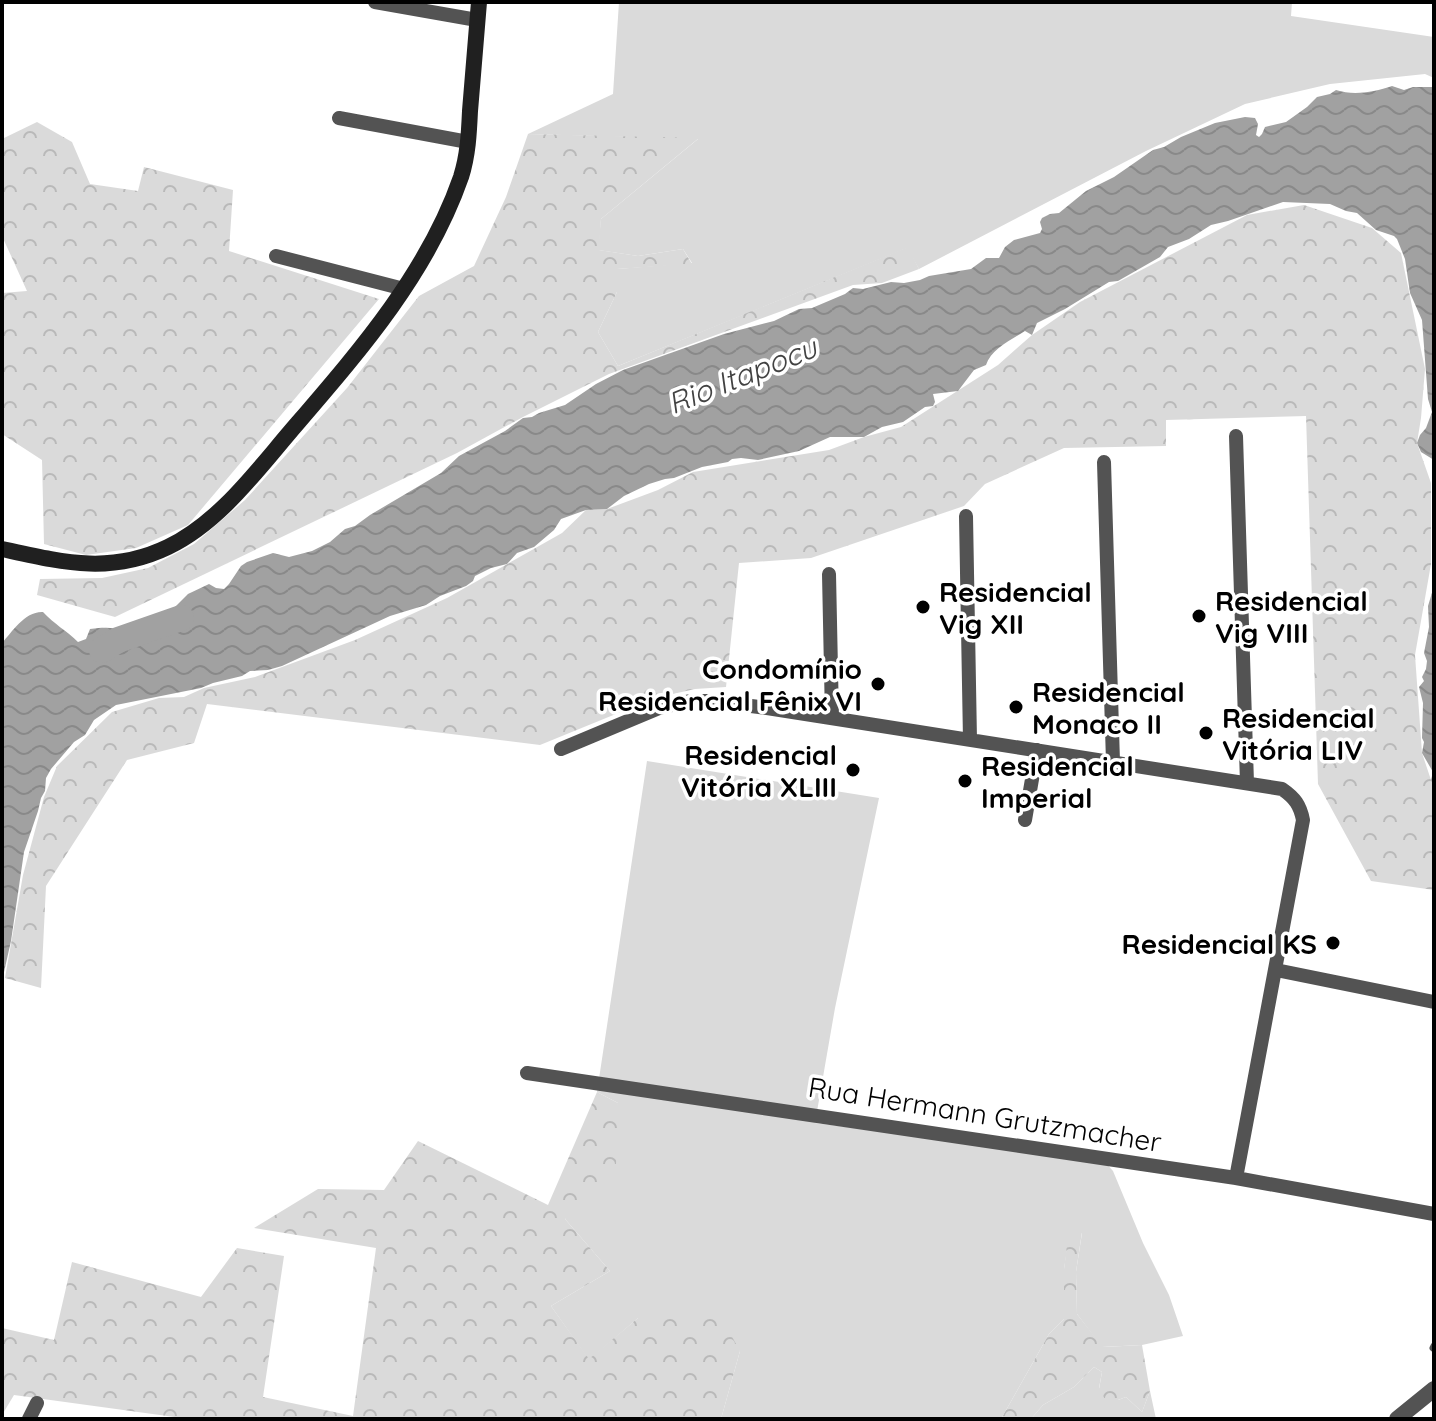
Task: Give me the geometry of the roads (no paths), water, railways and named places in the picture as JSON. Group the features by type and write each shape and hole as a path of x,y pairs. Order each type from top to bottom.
{"main road":[{"path":"2,549 87,565 111,564 168,547 206,522 231,499 361,349 431,245 461,176 467,146 479,2"}],"street":[{"path":"375,2 477,20"},
{"path":"344,122 467,146"},
{"path":"276,256 404,289"},
{"path":"1236,436 1247,783"},
{"path":"1104,462 1113,762"},
{"path":"966,516 970,740"},
{"path":"829,574 832,718"},
{"path":"561,749 659,708 690,701 734,703 1282,789 1293,796 1300,806 1303,820 1236,1178"},
{"path":"1025,820 1037,750"},
{"path":"1276,970 1434,1002"},
{"name":"Rua Hermann Grutzmacher","path":"527,1073 1236,1178 1434,1214"},
{"path":"1397,1419 1434,1389"},
{"path":"29,1419 37,1403"}],"water":[{"path":"1392,86 1404,90 1434,87 1434,460 1421,452 1417,443 1432,412 1428,399 1422,320 1410,293 1405,259 1397,239 1376,230 1357,213 1330,204 1283,202 1211,225 1189,239 1168,247 1160,257 1118,281 1109,282 1037,323 1032,335 1025,331 1008,341 992,354 986,365 974,370 958,391 933,394 933,406 925,407 903,422 882,427 864,437 830,437 799,451 758,460 732,459 649,484 624,496 607,509 586,510 561,519 554,530 534,547 517,553 507,564 475,576 466,586 426,605 390,616 282,666 250,671 201,688 116,705 94,720 85,735 74,742 46,778 45,791 24,852 2,981 2,643 25,618 43,612 78,642 86,639 90,629 98,628 116,629 141,638 150,633 155,637 156,634 149,629 150,623 163,619 188,594 209,584 224,589 247,562 273,553 289,557 330,542 345,529 355,526 441,473 459,456 523,418 565,405 623,370 724,334 774,321 799,309 812,308 853,288 920,280 971,269 986,258 999,258 1005,247 1014,240 1040,233 1042,218 1059,213 1086,191 1114,177 1153,150 1215,123 1255,118 1258,124 1256,135 1259,137 1265,127 1286,122 1317,97 1336,90 1364,92"},
{"path":"1434,586 1434,788 1431,780 1433,772 1422,753 1423,703 1419,687 1424,681 1422,677 1426,669 1424,653 1429,627 1428,606"}],"waterway":[{"name":"Rio Itapocu","path":"102,650 118,640 181,618"}],"place":[{"name":"Residencial Vig XII","path":"923,607"},
{"name":"Residencial Vig VIII","path":"1199,616"},
{"name":"Condomínio Residencial Fênix VI","path":"878,684"},
{"name":"Residencial Monaco II","path":"1016,707"},
{"name":"Residencial Vitória LIV","path":"1206,733"},
{"name":"Residencial Vitória XLIII","path":"853,770"},
{"name":"Residencial Imperial","path":"965,781"},
{"name":"Residencial KS","path":"1333,943"}]}
